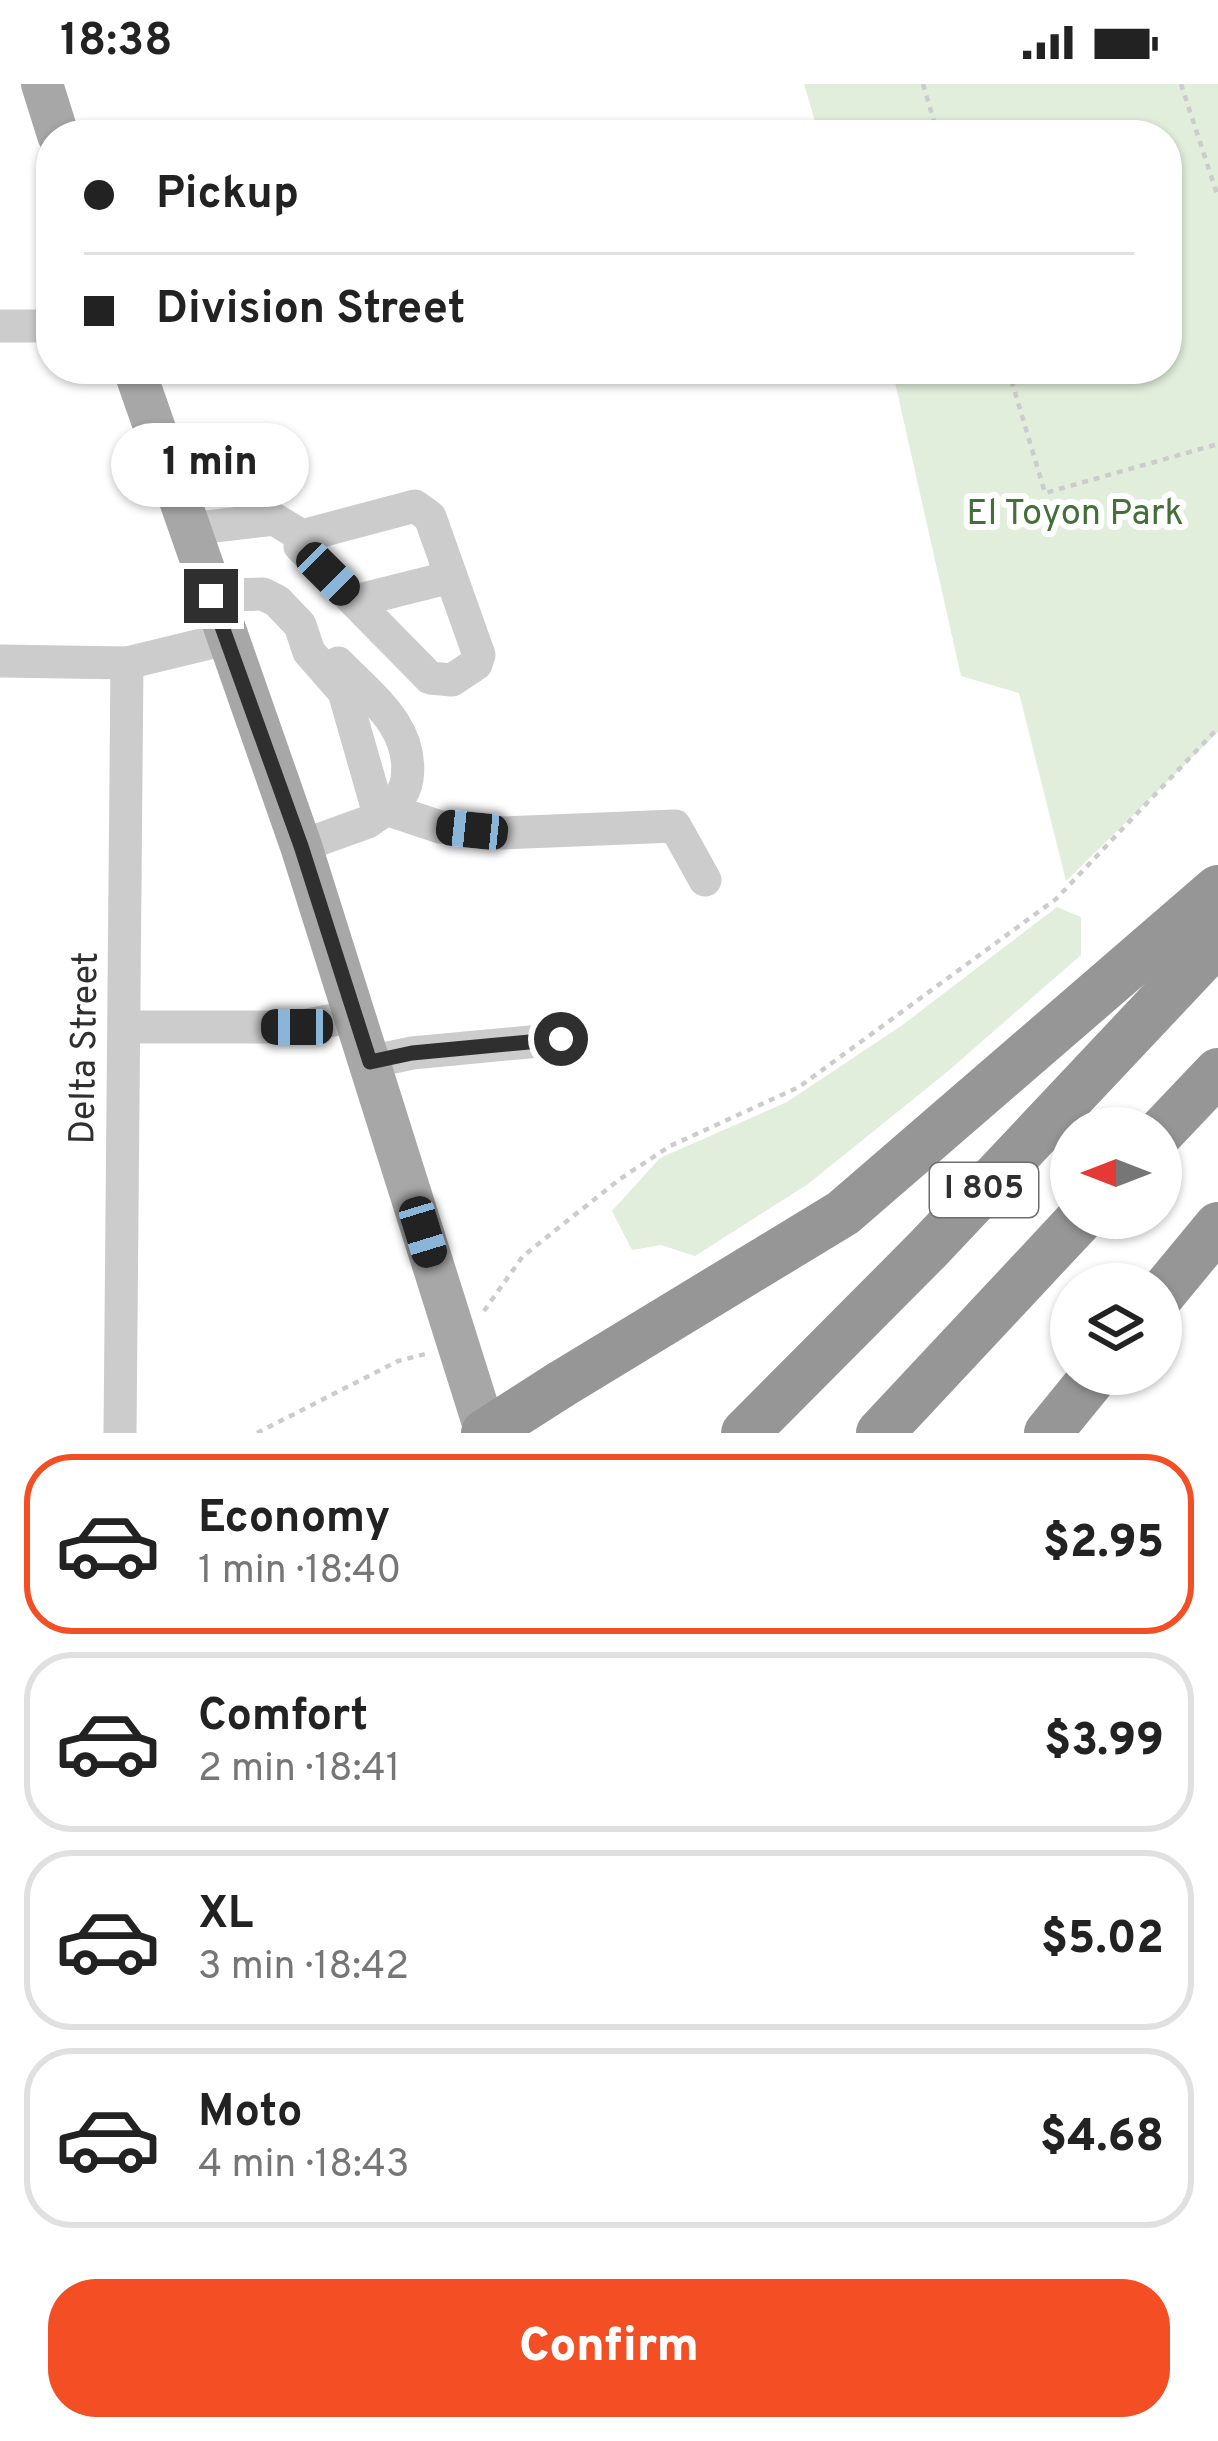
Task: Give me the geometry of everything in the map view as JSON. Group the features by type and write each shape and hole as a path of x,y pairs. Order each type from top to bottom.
{"highway":[{"path":"485,1433 843,1213 1218,890"},
{"name":"I 805","path":"745,1433 928,1250 1218,941"},
{"path":"1182,1110 1218,1072"},
{"path":"1182,1270 1218,1226"},
{"name":"I 805","path":"880,1433 1061,1239"},
{"path":"1048,1433 1079,1395"}],"main road":[{"path":"42,84 53,120"},
{"path":"139,384 301,846 485,1433"}],"street":[{"path":"0,326 36,326"},
{"path":"189,529 274,519 302,536 415,506 430,517 479,655 476,664 452,680 430,677 300,546 302,536"},
{"path":"355,601 451,577"},
{"path":"211,596 262,594 277,601 399,727 407,745 406,787 384,812 301,846"},
{"path":"300,625 309,652 344,692 384,812"},
{"path":"0,661 127,663 226,639"},
{"name":"Delta Street","path":"120,1433 127,663"},
{"path":"384,812 440,827 503,833 675,826 705,880"},
{"path":"126,1027 297,1027 355,1016"},
{"path":"370,1062 412,1053 561,1039"}],"path":[{"path":"923,84 934,120"},
{"path":"1181,84 1218,197"},
{"path":"1013,384 1046,493 1218,444"},
{"path":"257,1433 398,1361 458,1346 523,1256 620,1180 670,1146 799,1087 1056,899 1218,728"}],"green space":[{"name":"El Toyon Park","path":"804,84 1218,84 1218,732 1066,881 1019,693 961,676 895,384 1182,384 1182,120 815,120"},
{"path":"1057,907 1081,917 1081,955 947,1072 808,1184 695,1256 661,1245 632,1250 612,1211 660,1158 787,1102 901,1026"}],"route":[{"path":"211,596 301,846 370,1062 412,1053 561,1039"}]}
